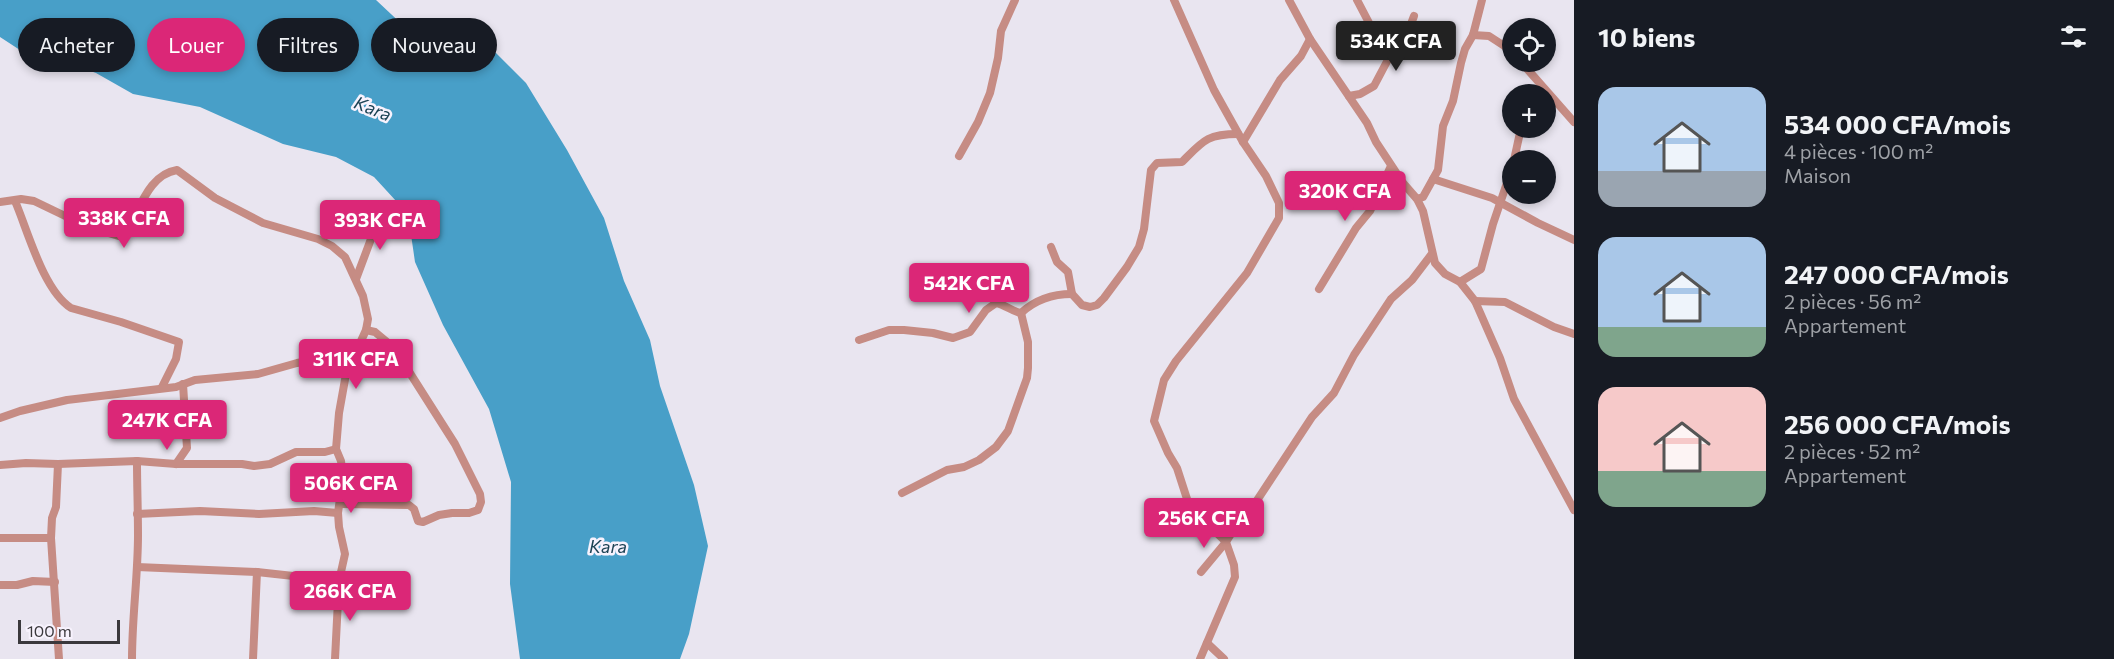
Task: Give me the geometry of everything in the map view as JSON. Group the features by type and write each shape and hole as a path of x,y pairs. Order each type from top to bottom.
{"street":[{"path":"959,156 978,122 990,93 1002,31 1015,0"},
{"path":"1174,0 1214,90 1238,134 1266,176 1278,202 1279,218 1247,273 1176,361 1164,380 1154,421 1177,468 1188,502 1194,511 1226,542 1234,565 1235,577 1200,659"},
{"path":"1178,9 1182,0"},
{"path":"1289,0 1310,39 1349,96 1391,166 1417,200 1423,211 1431,255 1435,263 1445,274 1460,282 1475,301 1500,358 1514,399 1574,510"},
{"path":"1357,0 1388,59"},
{"path":"1417,200 1423,197 1428,185 1434,179 1441,153 1443,126 1453,101 1465,49 1473,35 1482,0"},
{"path":"1349,96 1360,94 1374,86 1388,59 1408,32 1414,16"},
{"path":"1473,35 1489,36 1502,44"},
{"path":"1243,142 1280,80 1300,56 1310,39"},
{"path":"1530,72 1574,122"},
{"path":"1051,247 1057,262 1068,272 1072,294 1082,305 1090,307 1097,305 1127,267 1139,247 1144,229 1151,170 1157,163 1182,162 1200,143 1212,136 1238,134"},
{"path":"1319,289 1356,228 1370,211 1391,166"},
{"path":"0,202 34,201 88,227 122,237 153,183 163,174 177,171 204,192 263,223 318,239 332,246 345,257 356,279 367,311 366,330 346,374 336,449 341,461 343,477 338,513 345,554 339,582 334,659"},
{"path":"1434,179 1500,202 1574,240"},
{"path":"1460,282 1481,269 1502,196"},
{"path":"15,201 26,226 35,258 65,304 71,308 179,342 176,359 162,387"},
{"path":"356,279 380,215"},
{"path":"1201,572 1248,514 1312,417 1334,393 1354,355 1390,299 1412,280 1431,255"},
{"path":"859,339 889,330 933,333 953,338 970,332 986,310 996,303 1021,313 1043,298 1072,294"},
{"path":"1475,301 1505,302 1554,327 1574,334"},
{"path":"902,493 947,470 980,460 996,447 1008,431 1027,378 1028,342 1021,313"},
{"path":"341,504 409,505 414,509 418,521 423,522 452,513 469,513 478,510 481,502 480,494 464,460 401,359 387,342 375,333 366,330"},
{"path":"0,418 57,402 105,397 195,380 258,374 297,363 354,353"},
{"path":"176,464 187,448 183,384"},
{"path":"0,465 137,461 176,464 234,463 254,466 270,464 296,452 325,452 336,449"},
{"path":"132,659 132,623 137,567 137,461"},
{"path":"58,464 56,507 52,518 51,538 58,659"},
{"path":"137,514 200,511 259,514 314,511 338,513"},
{"path":"0,538 51,538"},
{"path":"137,567 257,572 339,582"},
{"path":"253,659 257,572"},
{"path":"0,585 16,585 33,580 55,582"},
{"path":"1207,643 1224,659"}],"water":[{"name":"Kara","path":"0,0 376,0 395,18 371,18 371,72 497,72 497,54 526,83 567,150 604,218 624,281 650,340 660,386 694,485 708,546 689,634 680,659 520,659 510,584 511,482 489,409 443,325 415,262 408,214 374,177 336,157 283,144 200,107 133,94 93,72 135,72 135,18 18,18 18,49 0,37"}]}
